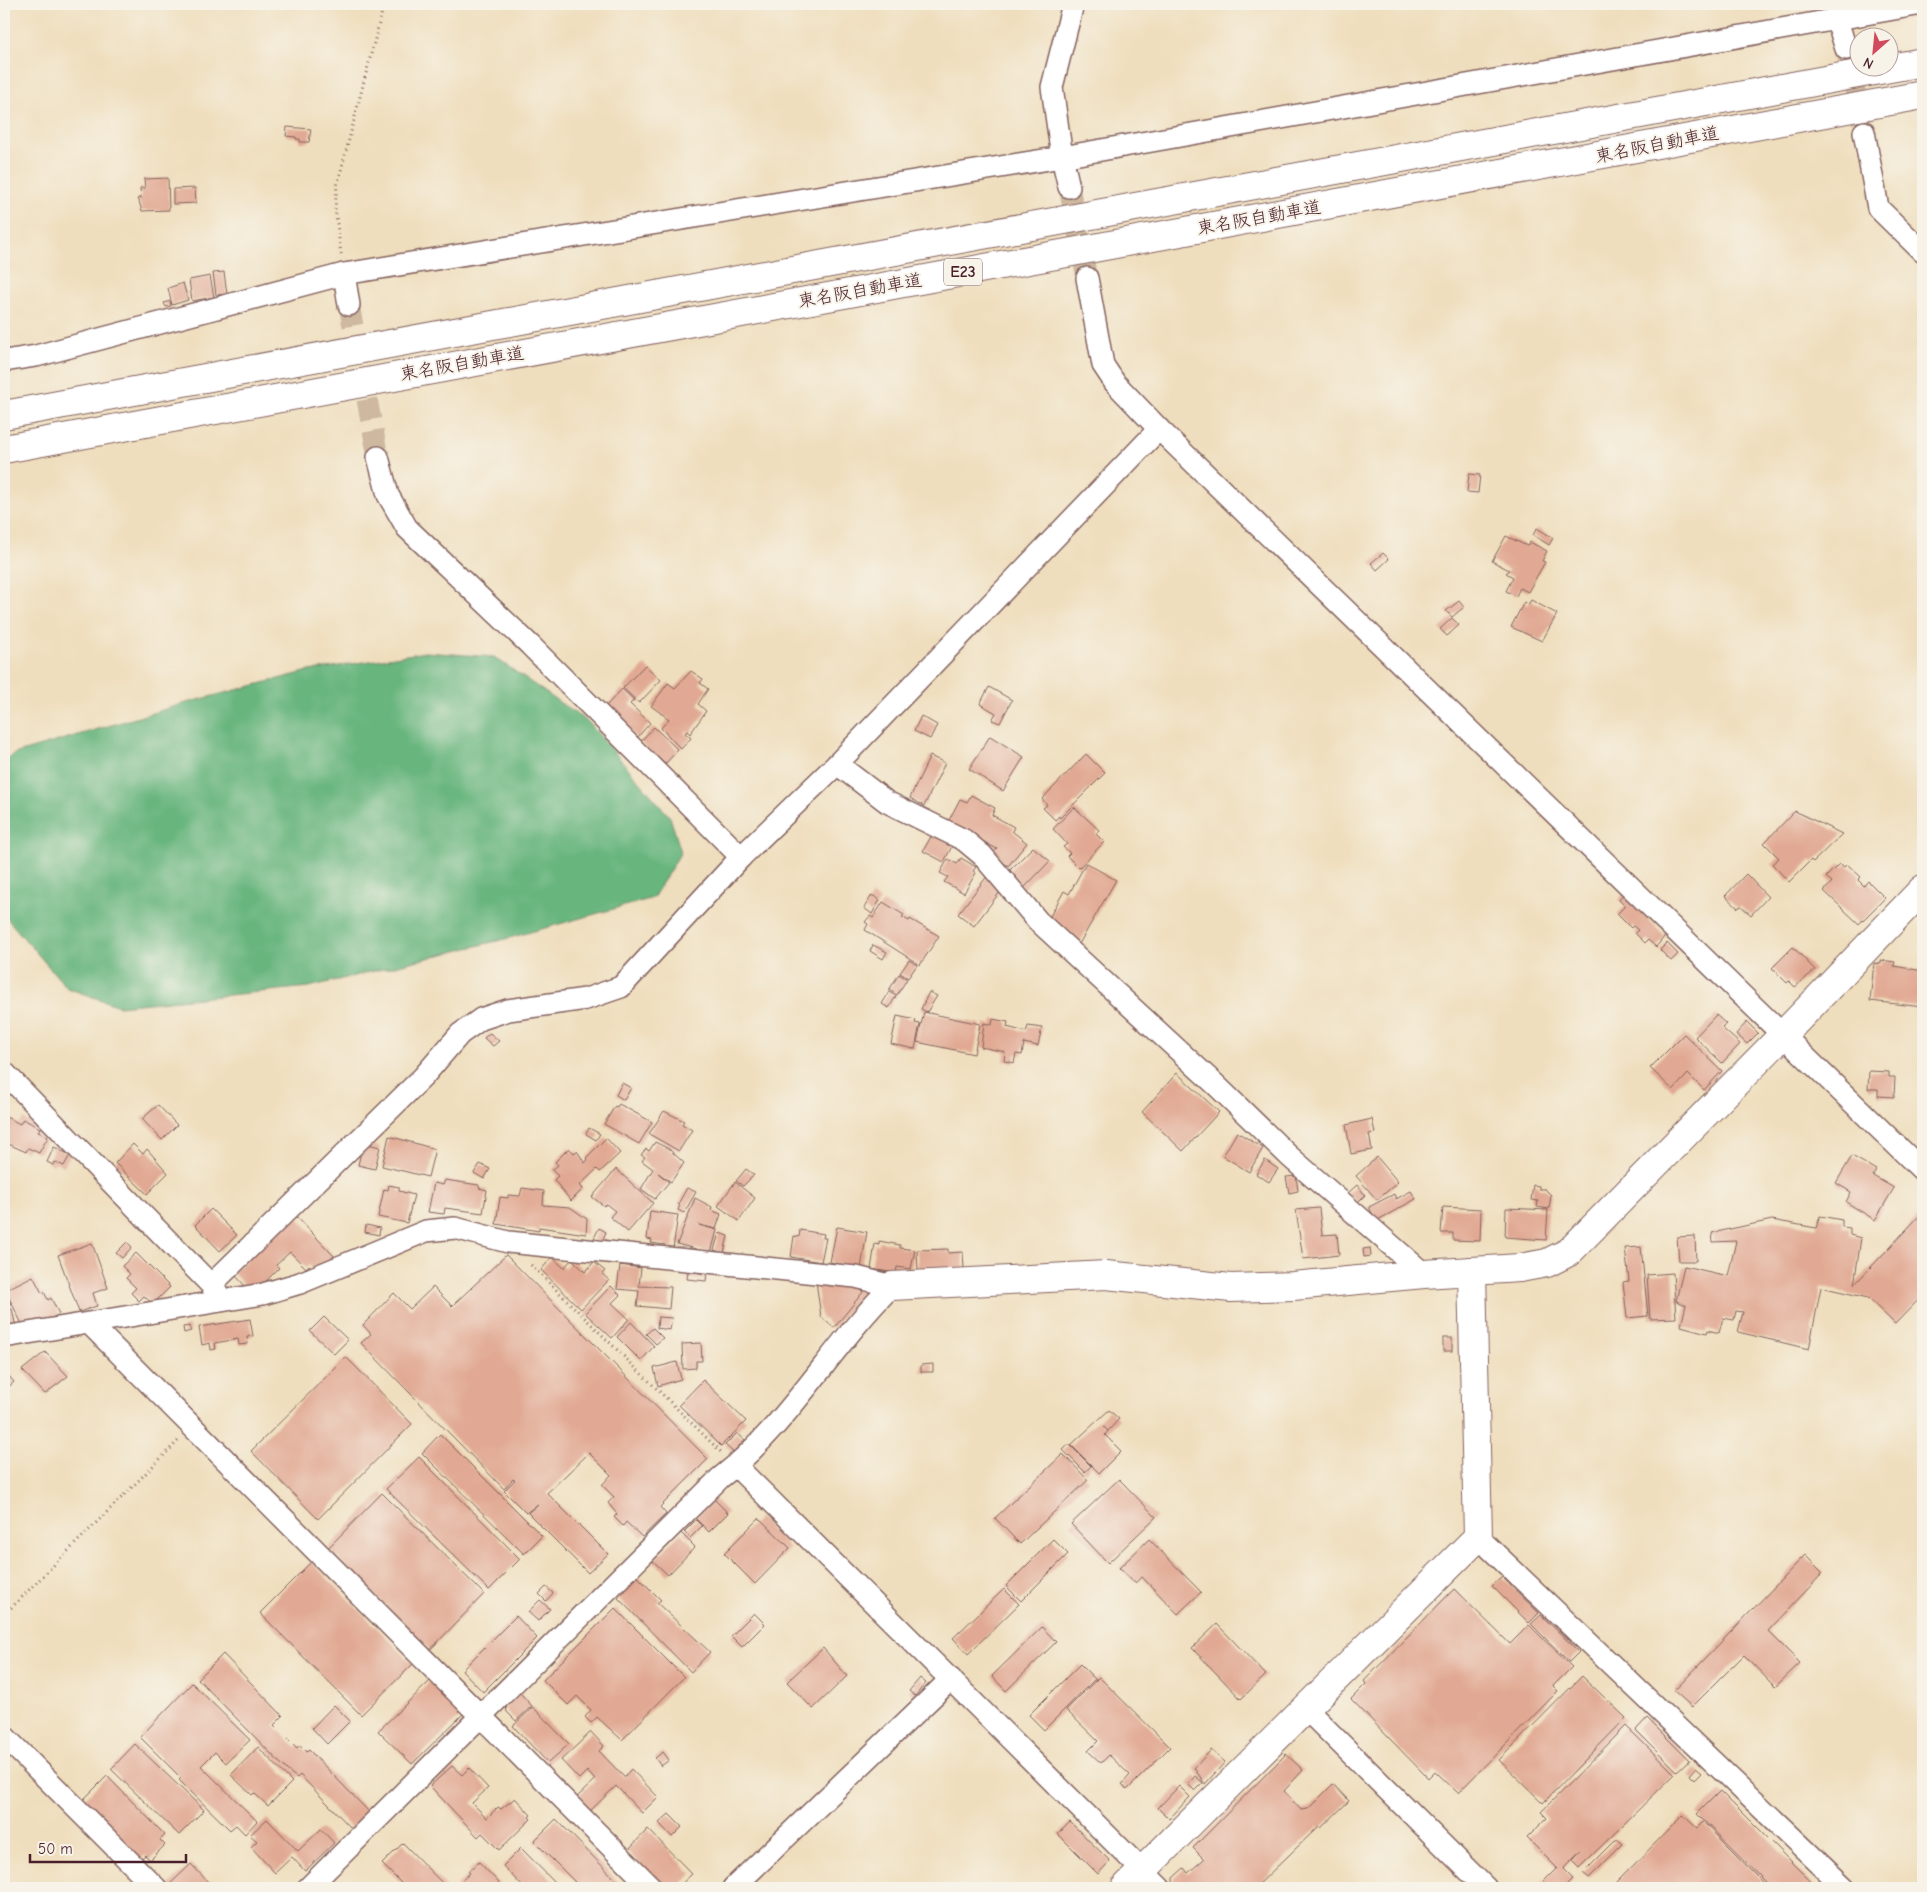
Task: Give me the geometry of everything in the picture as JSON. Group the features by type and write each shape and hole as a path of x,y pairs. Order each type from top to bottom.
{"main road":[{"name":"東名阪自動車道","path":"4,414 1923,62"},
{"name":"東名阪自動車道","path":"4,449 1923,95"},
{"path":"892,1286 1106,1275 1231,1288 1276,1287 1520,1268 1547,1263 1569,1252 1783,1035 1923,889"},
{"path":"1143,1882 1306,1709 1478,1537 1472,1271"}],"street":[{"path":"1069,187 1062,157 1052,87 1074,4"},
{"path":"4,362 36,356 344,274 1062,157 1922,4"},
{"path":"1837,20 1846,49"},
{"path":"1864,132 1878,208 1923,252"},
{"path":"344,274 349,305"},
{"path":"1087,278 1103,365 1115,383 1159,429 1923,1171"},
{"path":"216,1292 423,1077 460,1034 481,1019 508,1010 586,999 621,987 741,857 837,764 1159,429"},
{"path":"378,457 388,495 408,528 530,646 741,857"},
{"path":"837,764 887,802 964,840 976,850 1038,921 1216,1085 1289,1156 1424,1274"},
{"path":"4,1072 216,1292"},
{"path":"4,1337 90,1324 216,1292 263,1294 300,1283 426,1231 455,1228 508,1242 856,1277 892,1286"},
{"path":"308,1888 720,1478 758,1445 870,1307 892,1286"},
{"path":"90,1324 652,1888"},
{"path":"736,1466 951,1679 1143,1882"},
{"path":"1478,1537 1845,1888"},
{"path":"733,1888 951,1679"},
{"path":"1306,1709 1486,1888"},
{"path":"4,1736 156,1888"}],"path":[{"path":"344,274 335,208 337,186 384,4"},
{"path":"508,1242 736,1466"},
{"path":"4,1615 192,1426"}],"green space":[{"path":"425,652 494,657 588,722 670,817 681,852 653,898 509,938 309,987 119,1006 67,988 4,915 4,763 14,754 186,703 309,671"}],"building":[{"path":"287,127 311,129 309,142 300,142 300,139 296,139 296,137 286,136"},
{"path":"168,178 169,210 142,211 138,198 141,198 140,188 145,188 144,179"},
{"path":"195,188 196,203 173,204 173,189"},
{"path":"224,272 227,294 216,295 213,273"},
{"path":"210,276 214,297 192,301 189,280"},
{"path":"183,283 188,300 172,305 168,288"},
{"path":"170,301 171,306 166,307 164,303"},
{"path":"1469,474 1480,475 1478,493 1467,492"},
{"path":"1537,528 1553,538 1549,545 1533,535"},
{"path":"1506,536 1527,546 1530,542 1547,551 1542,561 1545,562 1528,592 1520,588 1516,596 1506,591 1513,577 1506,573 1509,570 1492,561"},
{"path":"1383,553 1389,559 1377,570 1371,563"},
{"path":"1531,600 1557,614 1542,641 1511,627 1524,602 1528,605"},
{"path":"1459,601 1464,607 1452,617 1446,611"},
{"path":"1452,618 1459,625 1447,636 1440,629"},
{"path":"645,665 661,680 639,703 623,688"},
{"path":"691,671 703,679 700,683 708,689 698,704 706,711 690,734 687,731 685,733 691,738 681,749 661,728 669,719 651,706 668,683 675,688"},
{"path":"989,687 1012,700 1000,723 992,720 996,713 980,704"},
{"path":"622,689 634,700 630,704 650,723 637,738 605,707"},
{"path":"921,716 937,725 930,739 914,731"},
{"path":"654,727 678,750 665,764 640,742"},
{"path":"990,736 1024,757 1003,791 969,769"},
{"path":"1086,754 1105,773 1060,818 1059,816 1055,820 1043,808 1047,805 1042,799"},
{"path":"930,756 945,763 924,806 910,798"},
{"path":"971,795 995,808 992,815 1014,827 1012,831 1027,843 1008,866 992,854 997,849 948,822 960,799 967,802"},
{"path":"1074,807 1099,830 1096,834 1104,842 1079,868 1067,856 1070,853 1063,847 1067,844 1053,829"},
{"path":"1795,811 1842,834 1813,862 1811,860 1789,882 1772,864 1779,858 1764,843"},
{"path":"933,833 953,844 944,862 923,851"},
{"path":"1033,847 1050,861 1023,889 1007,873"},
{"path":"961,858 976,867 973,871 976,873 964,893 944,882 948,877 940,873 948,859 957,864"},
{"path":"1086,863 1116,880 1079,944 1049,918 1064,891 1069,894"},
{"path":"1840,863 1844,867 1847,864 1861,877 1858,880 1864,886 1868,881 1885,898 1859,924 1824,891 1832,882 1826,877"},
{"path":"1746,874 1768,897 1751,915 1741,906 1738,908 1725,896"},
{"path":"988,875 1003,888 974,926 958,914"},
{"path":"1623,894 1665,936 1656,947 1648,940 1645,943 1635,933 1638,930 1633,926 1631,928 1617,914 1625,906 1619,900"},
{"path":"872,895 880,900 872,914 864,908"},
{"path":"883,902 904,915 902,917 909,921 910,919 939,936 920,965 865,930 868,924 865,922 870,916 873,918"},
{"path":"1667,943 1678,954 1671,961 1660,950"},
{"path":"873,945 887,952 883,959 870,951"},
{"path":"1793,947 1815,970 1795,987 1789,981 1787,983 1772,968"},
{"path":"909,960 917,965 908,978 900,973"},
{"path":"1881,960 1895,962 1894,966 1923,971 1923,1007 1870,1001 1874,963 1881,964"},
{"path":"899,974 907,979 897,995 889,990"},
{"path":"889,992 896,996 889,1008 882,1004"},
{"path":"929,992 937,996 927,1012 921,1009"},
{"path":"924,1012 980,1024 974,1054 917,1042"},
{"path":"1716,1015 1726,1024 1722,1028 1740,1044 1722,1063 1695,1037"},
{"path":"897,1016 916,1020 915,1023 920,1024 915,1049 891,1044"},
{"path":"993,1019 1008,1022 1007,1027 1026,1032 1028,1026 1042,1028 1038,1046 1024,1043 1022,1055 1016,1054 1014,1063 1004,1061 1005,1052 981,1047 984,1023 992,1025"},
{"path":"1747,1022 1758,1033 1747,1044 1736,1034"},
{"path":"490,1033 499,1041 493,1046 484,1038"},
{"path":"1684,1034 1722,1071 1704,1090 1688,1074 1673,1090 1650,1068"},
{"path":"1869,1071 1889,1072 1889,1077 1895,1077 1894,1097 1878,1096 1878,1089 1868,1089"},
{"path":"1177,1073 1219,1112 1183,1151 1142,1112"},
{"path":"622,1083 631,1088 624,1100 616,1095"},
{"path":"619,1104 652,1122 639,1144 604,1124 615,1106 617,1107"},
{"path":"158,1105 177,1125 162,1140 142,1119"},
{"path":"664,1111 684,1121 682,1124 692,1130 679,1151 649,1134"},
{"path":"4,1116 20,1124 23,1119 40,1128 38,1132 48,1137 39,1153 28,1148 26,1152 4,1142"},
{"path":"1372,1119 1375,1133 1369,1134 1372,1150 1351,1154 1346,1125"},
{"path":"589,1128 600,1134 596,1140 586,1134"},
{"path":"1237,1132 1263,1148 1249,1172 1223,1156"},
{"path":"389,1136 435,1149 428,1177 382,1166"},
{"path":"606,1138 620,1153 600,1172 597,1169 580,1185 583,1189 571,1201 554,1180 558,1176 552,1170 558,1165 555,1162 569,1148 574,1153 577,1151 585,1163 588,1160 586,1158"},
{"path":"655,1142 669,1149 684,1163 671,1182 658,1173 669,1182 655,1199 641,1189 653,1169 642,1161 645,1157 641,1155 646,1149 649,1151"},
{"path":"363,1143 380,1147 375,1169 358,1165"},
{"path":"133,1144 143,1154 147,1149 168,1173 147,1194 115,1163"},
{"path":"54,1147 70,1155 64,1166 55,1162 53,1165 47,1162"},
{"path":"1852,1156 1876,1170 1873,1176 1894,1188 1875,1220 1846,1202 1851,1192 1836,1183"},
{"path":"1377,1157 1398,1182 1377,1200 1356,1176"},
{"path":"1265,1160 1278,1169 1269,1182 1256,1174"},
{"path":"480,1164 490,1169 484,1179 474,1173"},
{"path":"616,1169 653,1203 628,1232 610,1217 615,1211 592,1197"},
{"path":"746,1169 754,1175 743,1186 736,1181"},
{"path":"1296,1176 1298,1191 1289,1193 1286,1177"},
{"path":"445,1180 479,1185 479,1188 487,1190 483,1213 445,1208 444,1214 428,1212 434,1183 443,1185"},
{"path":"735,1182 755,1198 739,1221 718,1206"},
{"path":"389,1185 399,1187 399,1191 414,1195 407,1223 378,1217 384,1189 388,1190"},
{"path":"1357,1185 1365,1195 1357,1203 1348,1193"},
{"path":"1533,1185 1539,1186 1539,1189 1545,1189 1551,1195 1549,1209 1537,1207 1538,1201 1531,1200"},
{"path":"522,1188 544,1191 543,1205 570,1207 587,1219 586,1234 539,1227 539,1231 496,1224 500,1197 508,1198 508,1195 520,1196"},
{"path":"687,1188 696,1192 684,1213 678,1210 680,1205 678,1204"},
{"path":"1411,1191 1416,1199 1376,1221 1369,1207 1394,1194 1396,1199"},
{"path":"695,1198 712,1207 711,1210 721,1214 716,1229 699,1225 717,1230 711,1253 677,1244"},
{"path":"1443,1207 1481,1209 1480,1241 1453,1240 1453,1233 1441,1233"},
{"path":"1319,1208 1322,1235 1337,1234 1339,1255 1303,1259 1296,1210"},
{"path":"1506,1208 1548,1210 1546,1240 1505,1237"},
{"path":"211,1209 237,1235 220,1251 195,1225"},
{"path":"650,1211 678,1215 673,1249 664,1248 665,1245 651,1243 652,1240 647,1239"},
{"path":"1923,1212 1923,1295 1895,1324 1868,1298 1821,1287 1809,1349 1738,1332 1743,1312 1736,1311 1734,1320 1723,1318 1719,1333 1708,1330 1707,1333 1681,1326 1686,1305 1676,1301 1684,1266 1728,1276 1736,1241 1713,1242 1712,1233 1772,1220 1816,1228 1820,1216 1842,1220 1842,1227 1850,1228 1850,1235 1861,1238 1854,1285"},
{"path":"294,1214 334,1256 316,1273 309,1265 306,1268 290,1252 276,1265 279,1268 258,1289 250,1291 233,1273"},
{"path":"366,1225 380,1228 379,1235 365,1232"},
{"path":"837,1227 867,1232 861,1268 830,1262"},
{"path":"599,1228 606,1232 603,1239 610,1241 609,1245 593,1240"},
{"path":"800,1230 824,1234 823,1238 826,1238 821,1262 791,1257 794,1236 799,1237"},
{"path":"719,1233 728,1236 724,1253 714,1250"},
{"path":"1695,1236 1696,1261 1679,1261 1677,1237"},
{"path":"879,1241 900,1245 900,1248 915,1250 911,1269 897,1267 896,1273 871,1269 875,1244 879,1245"},
{"path":"127,1242 132,1247 122,1258 116,1253"},
{"path":"92,1243 108,1288 93,1293 97,1306 79,1312 58,1255"},
{"path":"1641,1247 1648,1316 1627,1318 1623,1282 1629,1281 1625,1248"},
{"path":"1370,1248 1371,1256 1364,1257 1363,1249"},
{"path":"948,1249 948,1253 963,1252 964,1269 918,1271 917,1250"},
{"path":"136,1253 170,1287 153,1304 144,1296 139,1301 131,1293 136,1288 126,1278 130,1274 122,1266"},
{"path":"506,1255 708,1459 660,1507 666,1514 642,1537 626,1522 623,1526 614,1517 617,1514 608,1503 614,1497 602,1485 611,1475 589,1453 547,1493 608,1554 588,1573 528,1513 538,1504 526,1513 504,1491 515,1480 513,1479 504,1489 361,1343 371,1334 363,1325 394,1293 410,1309 433,1287 452,1306"},
{"path":"552,1257 564,1268 572,1259 585,1272 594,1262 605,1271 602,1274 609,1280 581,1309 541,1270"},
{"path":"620,1265 641,1268 639,1286 671,1287 669,1309 637,1306 639,1291 617,1289"},
{"path":"688,1271 707,1274 706,1281 687,1279"},
{"path":"1673,1273 1676,1318 1650,1319 1647,1275"},
{"path":"33,1276 42,1293 44,1292 48,1300 51,1298 59,1314 31,1329 24,1328 5,1290"},
{"path":"816,1281 855,1284 863,1292 834,1328 821,1317"},
{"path":"611,1286 620,1295 612,1303 629,1319 612,1338 585,1313"},
{"path":"4,1292 11,1304 4,1308"},
{"path":"12,1309 16,1327 4,1330 4,1311"},
{"path":"324,1317 348,1340 334,1354 310,1331"},
{"path":"658,1317 672,1318 670,1330 657,1328"},
{"path":"250,1319 253,1336 247,1337 248,1344 239,1345 238,1339 215,1343 216,1349 211,1350 210,1343 202,1345 199,1327"},
{"path":"631,1322 654,1346 641,1361 617,1337"},
{"path":"189,1326 191,1331 184,1333 183,1327"},
{"path":"653,1328 663,1338 656,1344 646,1334"},
{"path":"1443,1338 1452,1338 1452,1351 1443,1351"},
{"path":"701,1343 702,1361 696,1361 696,1368 683,1369 682,1344"},
{"path":"45,1352 68,1376 45,1394 22,1370"},
{"path":"346,1357 412,1424 318,1519 251,1451"},
{"path":"677,1362 681,1379 658,1386 654,1368"},
{"path":"933,1364 933,1372 921,1372 921,1365"},
{"path":"4,1370 14,1382 4,1391"},
{"path":"703,1380 746,1421 721,1446 679,1405"},
{"path":"1109,1410 1119,1419 1105,1435 1121,1451 1099,1473 1071,1445"},
{"path":"737,1433 745,1440 733,1452 725,1445"},
{"path":"440,1434 542,1536 524,1554 422,1453"},
{"path":"1069,1444 1091,1466 1085,1472 1063,1450"},
{"path":"1063,1454 1088,1480 1020,1544 995,1518"},
{"path":"419,1457 520,1559 489,1590 386,1489"},
{"path":"1119,1479 1156,1517 1108,1563 1071,1524"},
{"path":"382,1493 484,1594 430,1650 328,1548"},
{"path":"714,1499 728,1513 709,1532 695,1518"},
{"path":"759,1518 790,1548 755,1584 724,1553"},
{"path":"696,1520 702,1526 690,1538 684,1532"},
{"path":"681,1533 695,1547 668,1575 653,1561"},
{"path":"1053,1539 1068,1554 1021,1601 1006,1586"},
{"path":"1149,1539 1201,1592 1178,1614 1142,1577 1135,1583 1119,1568"},
{"path":"1805,1555 1823,1573 1768,1631 1800,1663 1775,1687 1744,1655 1692,1707 1674,1691"},
{"path":"311,1562 413,1664 361,1715 260,1613"},
{"path":"638,1577 661,1600 657,1603 710,1652 691,1672 618,1598"},
{"path":"1502,1577 1539,1613 1529,1623 1492,1586"},
{"path":"546,1587 553,1593 546,1601 539,1594"},
{"path":"1004,1589 1019,1604 968,1654 953,1638"},
{"path":"1454,1589 1510,1644 1529,1625 1572,1667 1553,1686 1558,1691 1458,1793 1435,1771 1428,1778 1351,1699 1366,1684 1364,1681"},
{"path":"540,1600 550,1609 538,1621 528,1612"},
{"path":"615,1608 684,1677 622,1740 597,1717 591,1723 585,1717 591,1710 577,1696 568,1705 543,1680"},
{"path":"754,1613 765,1624 742,1647 731,1636"},
{"path":"1541,1615 1579,1652 1569,1662 1531,1624"},
{"path":"516,1616 537,1638 483,1692 462,1670"},
{"path":"1217,1624 1266,1675 1241,1699 1192,1648"},
{"path":"1042,1627 1056,1642 1006,1691 992,1676"},
{"path":"823,1648 847,1676 813,1709 787,1682"},
{"path":"223,1654 283,1716 274,1725 297,1748 300,1745 307,1752 309,1750 372,1815 355,1832 300,1775 297,1778 288,1771 198,1679"},
{"path":"1080,1664 1095,1679 1044,1730 1029,1715"},
{"path":"1582,1676 1626,1718 1543,1803 1499,1760"},
{"path":"1099,1677 1170,1747 1127,1790 1122,1784 1130,1775 1109,1755 1101,1763 1088,1751 1098,1741 1066,1710"},
{"path":"920,1678 926,1683 915,1696 909,1691"},
{"path":"430,1681 463,1714 412,1764 378,1731"},
{"path":"192,1683 250,1740 226,1763 215,1752 201,1766 257,1821 245,1834 236,1825 230,1830 179,1780 181,1778 140,1737"},
{"path":"520,1693 532,1706 516,1721 507,1712 506,1707"},
{"path":"334,1705 350,1721 327,1744 312,1728"},
{"path":"533,1707 569,1744 548,1763 513,1726"},
{"path":"1647,1718 1689,1760 1677,1771 1636,1730"},
{"path":"1626,1726 1675,1774 1579,1868 1572,1861 1581,1851 1563,1869 1573,1879 1564,1888 1537,1888 1557,1868 1527,1838 1547,1818 1541,1812"},
{"path":"591,1732 604,1746 599,1751 624,1777 631,1769 658,1797 642,1813 616,1786 588,1813 575,1799 595,1780 587,1771 579,1779 561,1760"},
{"path":"135,1744 204,1810 179,1835 111,1769"},
{"path":"258,1747 292,1782 268,1806 254,1793 252,1795 231,1775"},
{"path":"1211,1750 1225,1762 1205,1784 1194,1768"},
{"path":"663,1752 669,1760 661,1766 655,1758"},
{"path":"1286,1754 1303,1770 1284,1791 1301,1810 1308,1809 1333,1784 1349,1801 1321,1828 1319,1826 1255,1888 1177,1888 1173,1884 1173,1878 1184,1868 1188,1873 1204,1859 1193,1848"},
{"path":"452,1766 462,1775 469,1768 488,1788 472,1803 487,1818 498,1807 501,1809 515,1798 531,1815 529,1817 531,1819 499,1850 482,1833 478,1837 430,1786"},
{"path":"1695,1768 1701,1773 1694,1780 1689,1775"},
{"path":"107,1776 165,1835 160,1840 165,1845 150,1860 145,1855 140,1860 81,1802"},
{"path":"1195,1776 1203,1783 1195,1791 1188,1784"},
{"path":"1179,1786 1190,1797 1169,1819 1158,1808"},
{"path":"1720,1791 1818,1888 1772,1888 1697,1814"},
{"path":"669,1814 682,1827 672,1837 659,1823"},
{"path":"1683,1815 1697,1828 1703,1822 1769,1888 1611,1888"},
{"path":"267,1819 298,1851 321,1829 334,1843 305,1871 292,1857 275,1873 251,1847 257,1841 250,1835"},
{"path":"556,1819 624,1888 581,1888 534,1841"},
{"path":"1070,1822 1110,1861 1098,1874 1058,1834"},
{"path":"648,1829 692,1874 677,1888 664,1888 627,1851"},
{"path":"1617,1839 1623,1844 1589,1878 1583,1873"},
{"path":"403,1843 445,1888 406,1888 382,1864"},
{"path":"521,1848 560,1888 524,1888 503,1866"},
{"path":"479,1862 500,1884 496,1888 457,1888 457,1885 470,1873 468,1871"},
{"path":"191,1864 214,1888 171,1888 168,1886"}],"tunnel":[{"path":"1846,49 1862,122"},
{"path":"1069,187 1087,278"},
{"path":"349,305 378,457"}]}
